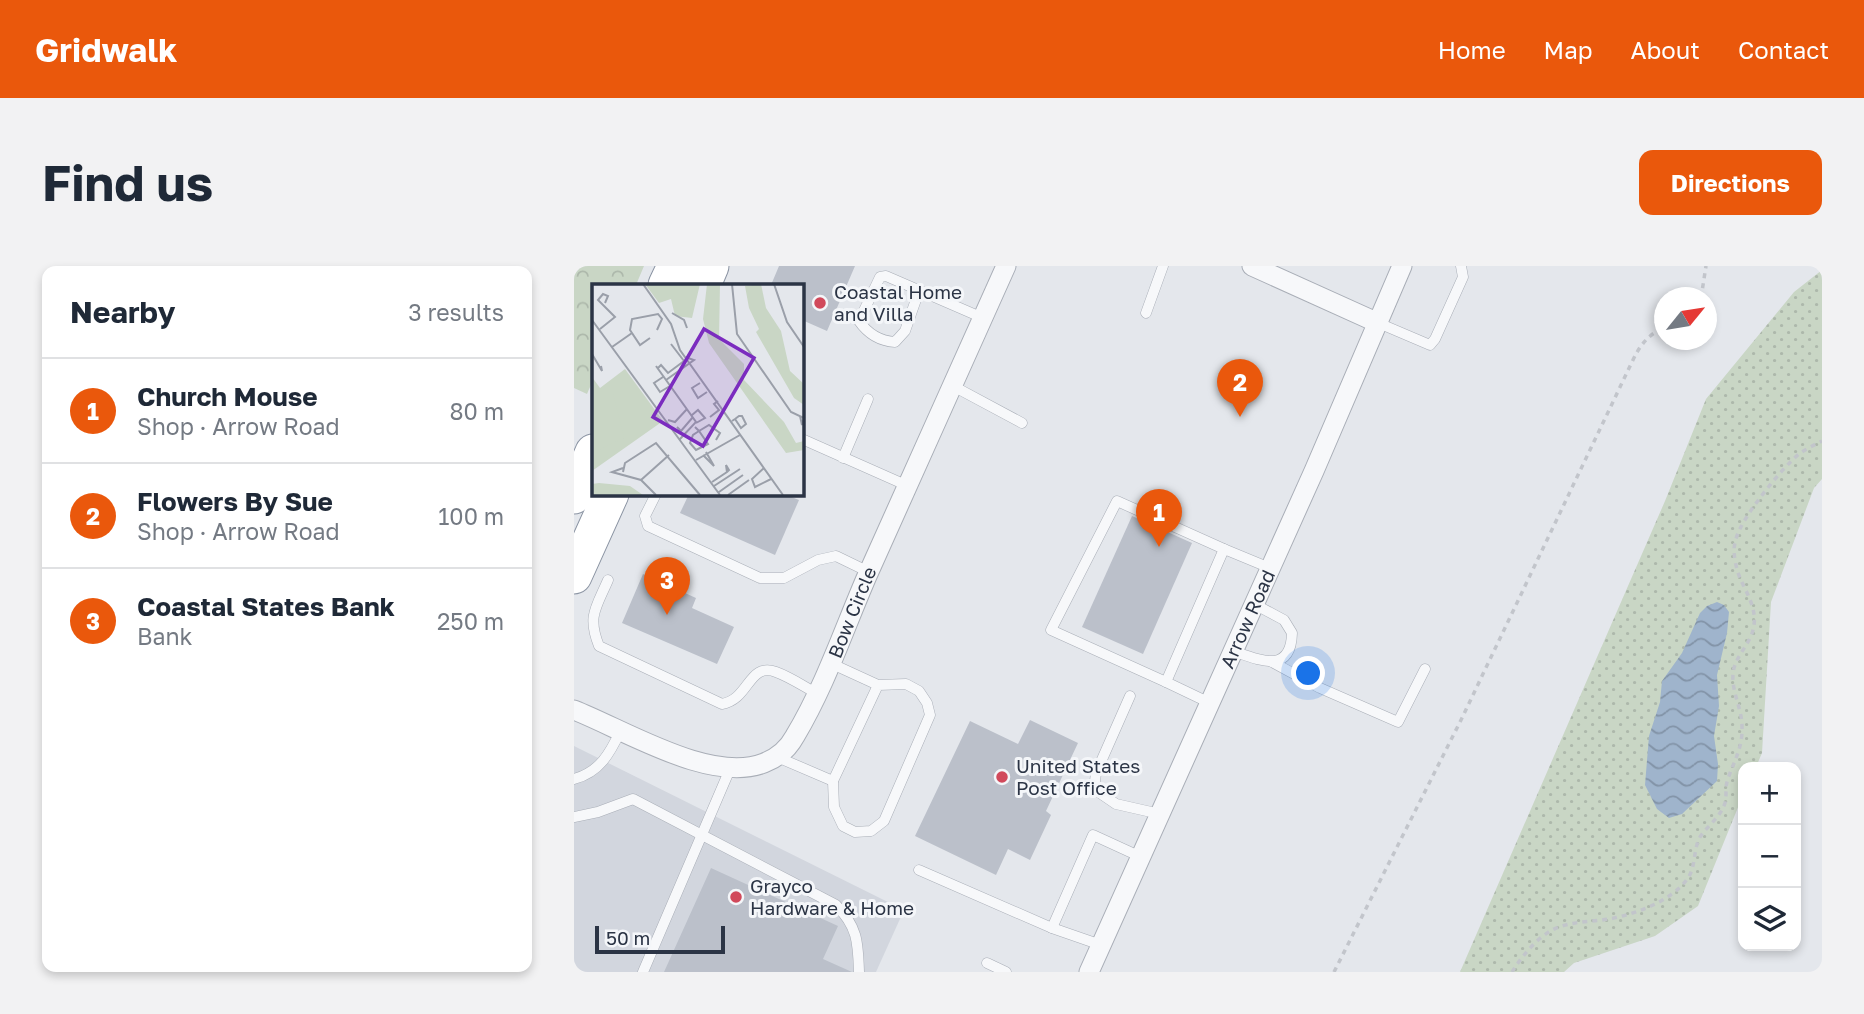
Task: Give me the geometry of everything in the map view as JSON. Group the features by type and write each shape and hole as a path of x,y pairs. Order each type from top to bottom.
{"highway":[{"path":"666,284 674,266"},
{"path":"703,284 711,266"},
{"path":"574,496 592,454"},
{"path":"574,576 611,495"}],"street":[{"name":"Bow Circle","path":"777,757 795,737 830,663 1006,266"},
{"path":"1252,266 1376,322"},
{"name":"Arrow Road","path":"1089,972 1314,471 1402,266"},
{"path":"574,710 702,764 730,769 754,766 777,757"}],"lane":[{"path":"1146,313 1163,266"},
{"path":"1376,322 1430,345 1463,277 1461,266"},
{"path":"919,290 905,331 895,342 871,335 859,321 880,277 886,276 919,290 983,318"},
{"path":"953,386 1022,423"},
{"path":"843,458 868,399"},
{"path":"803,439 908,486"},
{"path":"656,495 645,516 648,526 760,578 784,578 818,560 836,556 869,572"},
{"path":"1210,703 1051,631 1116,501 1270,568"},
{"path":"1167,682 1224,549"},
{"path":"608,580 593,616 592,628 599,646 722,704 733,702 744,693 750,679 759,672 773,671 816,693"},
{"path":"1254,604 1284,620 1292,633 1289,651 1280,660 1272,662"},
{"path":"1233,651 1272,662 1320,688 1398,722 1425,669"},
{"path":"830,663 878,685 906,684 919,691 927,703 930,715 884,821 871,831 855,832 844,826 834,807 833,781 878,685"},
{"path":"1130,696 1096,773 1094,789 1116,804 1160,814"},
{"path":"574,779 597,769 611,752 621,730"},
{"path":"777,757 833,781"},
{"path":"643,972 730,769"},
{"path":"574,817 598,812 633,799 836,905 850,918 858,942 859,972"},
{"path":"1052,928 1093,835 1141,856"},
{"path":"919,870 1052,928 1101,945"},
{"path":"987,963 1006,972"}],"path":[{"path":"1703,287 1706,266"},
{"path":"1334,972 1461,720 1636,353 1654,332"},
{"path":"1512,972 1536,942 1552,930 1568,924 1612,918 1638,911 1657,903 1680,887 1689,876 1700,837 1717,818 1725,802 1727,782 1740,747 1742,724 1733,686 1734,668 1754,626 1753,604 1736,569 1733,551 1736,536 1748,515 1786,466 1800,453 1822,441"}],"shaded area":[{"path":"574,746 904,910 876,972 574,972"}],"green space":[{"path":"574,266 644,266 636,284 592,284 592,382 587,394 574,388"},
{"path":"1822,270 1822,479 1814,488 1771,602 1762,753 1758,762 1738,762 1738,807 1698,906 1655,936 1574,963 1564,972 1460,972 1665,501 1706,399 1794,292"}],"water":[{"path":"1717,602 1724,605 1729,612 1717,675 1719,706 1714,736 1718,764 1717,781 1682,814 1669,818 1657,809 1645,785 1649,736 1660,702 1662,681 1682,653 1700,613"}],"building":[{"name":"Coastal Home and Villa","path":"779,266 855,266 827,331 803,320 803,284 771,284"},
{"path":"689,495 786,495 799,500 775,555 680,513"},
{"path":"1132,516 1192,543 1143,654 1082,627"},
{"path":"643,574 696,598 692,608 734,627 717,664 622,623"},
{"name":"United States Post Office","path":"1030,720 1078,743 1046,811 1051,815 1030,860 1008,849 996,875 915,836 970,721 1018,744"},
{"name":"Grayco Hardware & Home","path":"711,868 838,926 823,959 852,972 664,972"}],"place":[{"name":"Coastal Home and Villa","path":"820,303"},
{"name":"Flowers By Sue","path":"1240,417"},
{"name":"Church Mouse","path":"1159,547"},
{"name":"Coastal States Bank","path":"667,615"},
{"name":"United States Post Office","path":"1002,777"},
{"name":"Grayco Hardware & Home","path":"736,897"}]}
